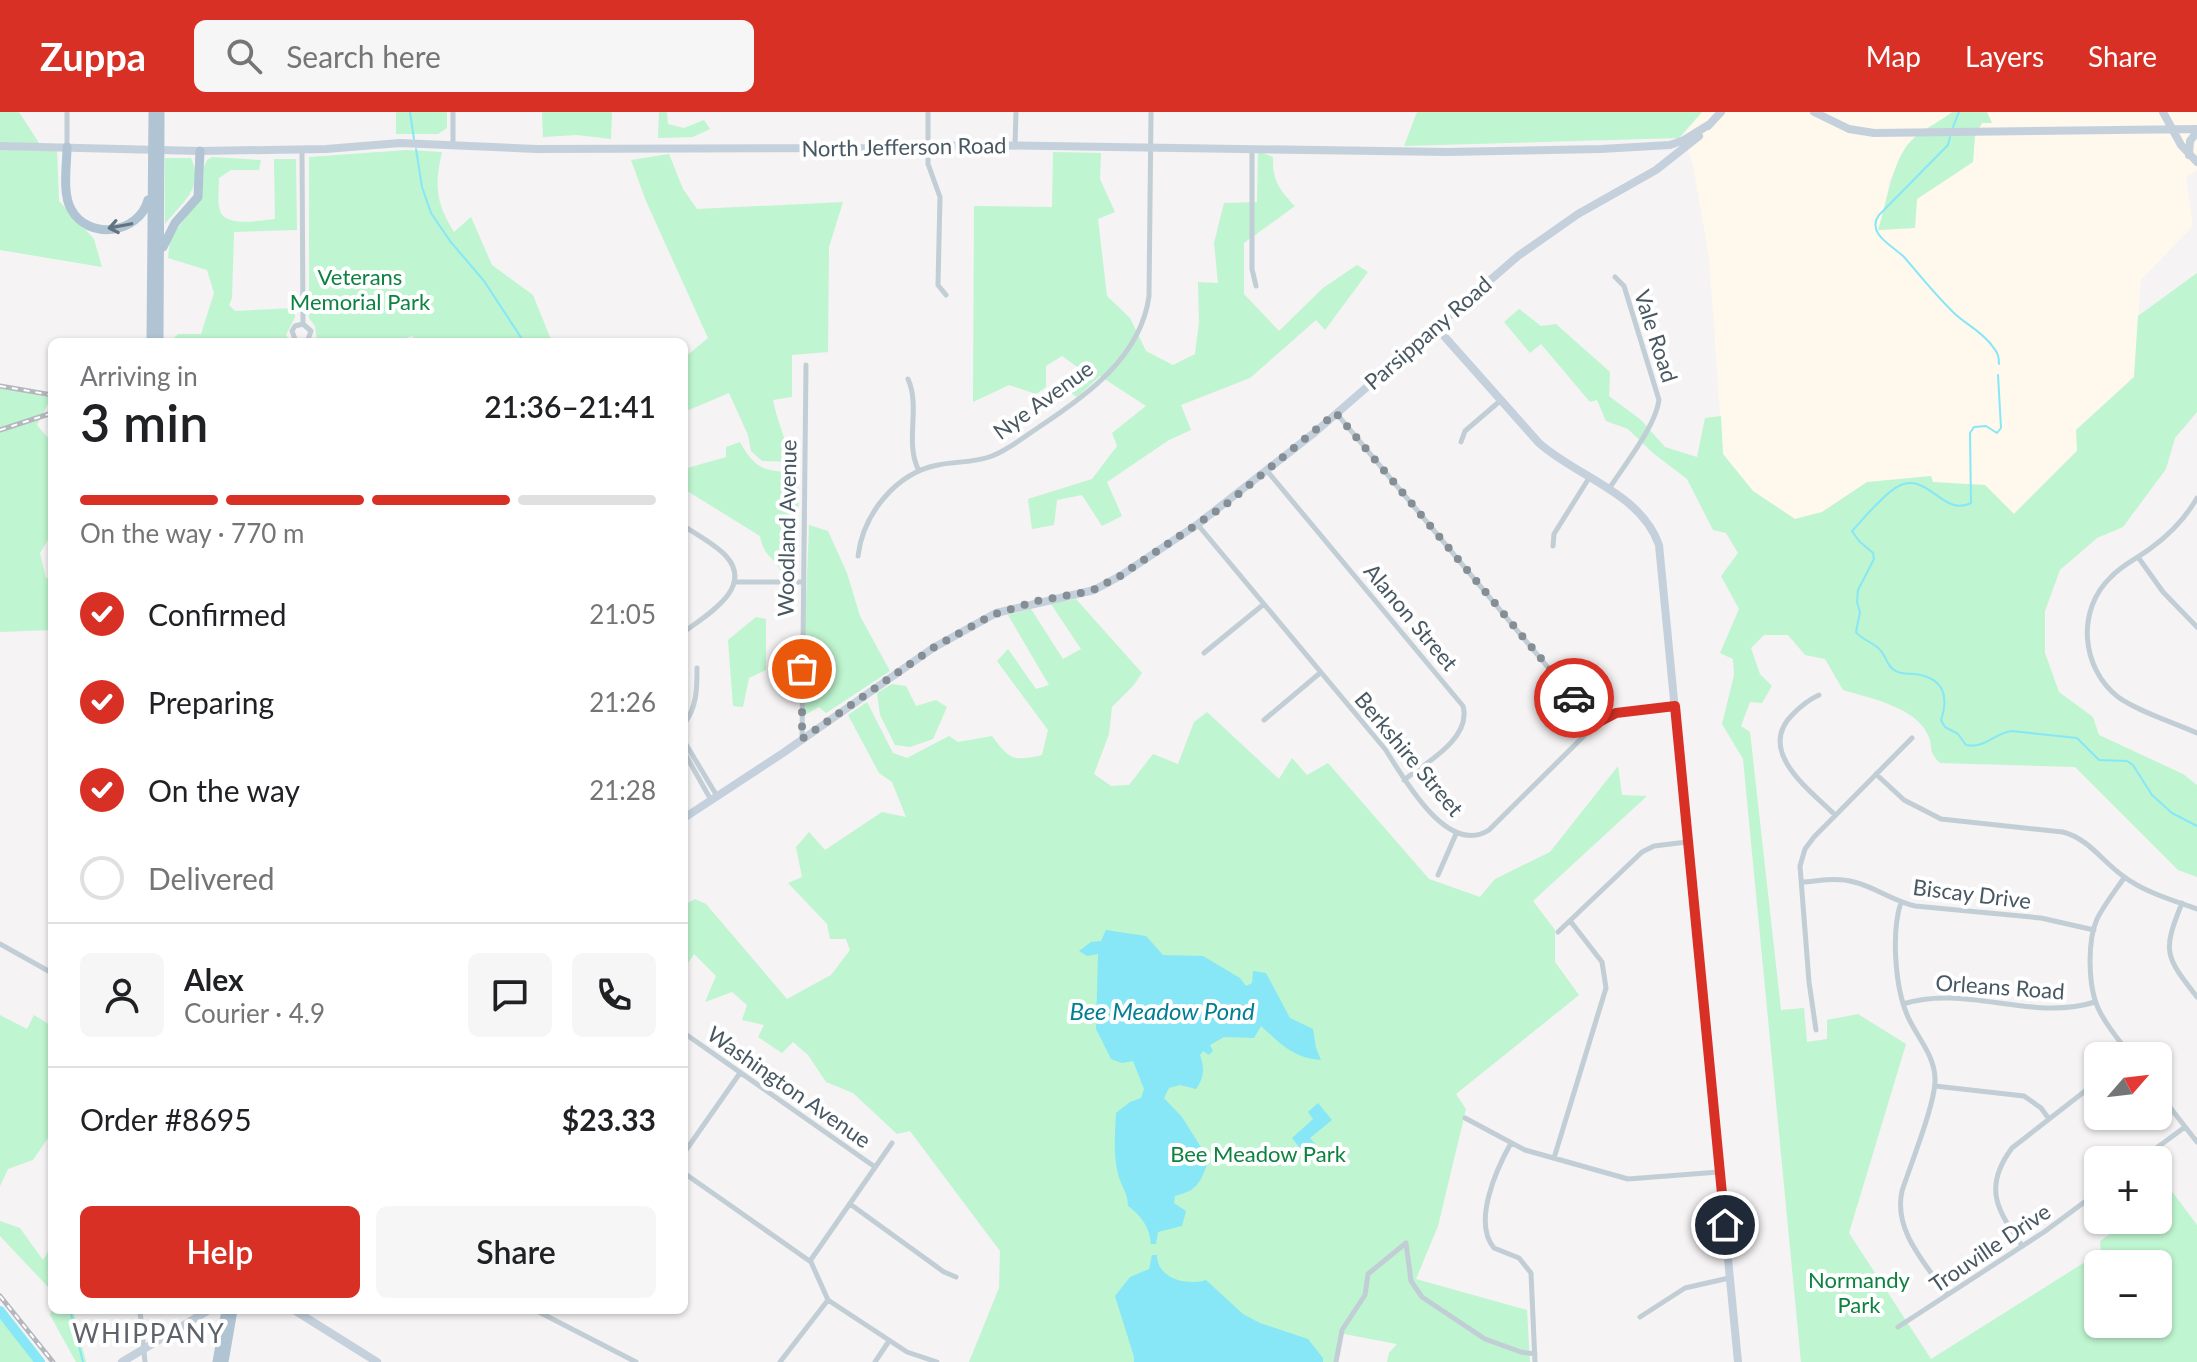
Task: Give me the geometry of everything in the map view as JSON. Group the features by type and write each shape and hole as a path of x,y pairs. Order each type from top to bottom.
{"main road":[{"path":"153,112 161,258 159,338"},
{"path":"67,147 69,207 81,221 97,228 125,228 141,216 148,202 160,112"},
{"path":"161,258 171,229 198,197 200,151"},
{"path":"151,338 152,165"},
{"path":"217,1362 225,1314"},
{"path":"224,1362 232,1314"}],"street":[{"path":"67,112 67,147"},
{"path":"453,112 453,144"},
{"path":"928,112 928,164 940,197 938,285 946,295"},
{"path":"1015,146 1016,112"},
{"name":"Nye Avenue","path":"919,471 946,463 972,462 1001,451 1086,394 1110,371 1130,343 1143,321 1149,296 1151,112"},
{"name":"Parsippany Road","path":"688,815 933,648 980,621 1010,608 1094,590 1198,524 1268,472 1496,274 1550,232 1670,160 1721,112"},
{"path":"1814,112 1849,129 1874,133 2197,131"},
{"path":"2163,112 2193,158"},
{"name":"North Jefferson Road","path":"0,146 200,151 414,143 536,149 1015,146 1447,152 1661,146 1684,140 1710,124"},
{"path":"2193,158 2190,141 2197,131"},
{"path":"1661,146 1669,152 1670,160"},
{"path":"1649,147 1670,160"},
{"path":"302,149 303,324 311,331 308,338"},
{"path":"1252,149 1252,269 1256,286"},
{"name":"Vale Road","path":"1608,490 1650,424 1659,400 1624,286 1615,277"},
{"path":"293,338 295,326 303,324"},
{"path":"1436,327 1553,455 1637,510 1659,545 1738,1362"},
{"name":"Woodland Avenue","path":"802,739 806,365"},
{"path":"858,556 861,539 881,502 898,484 919,471 913,456 913,394 908,379"},
{"path":"1461,442 1465,431 1501,400"},
{"path":"1336,413 1595,724"},
{"name":"Alanon Street","path":"1268,472 1463,706 1465,717 1461,731 1404,780"},
{"path":"1553,546 1554,534 1589,478"},
{"path":"2197,498 2161,540 2113,574 2095,599 2087,627 2090,653 2099,675 2120,698 2197,733"},
{"name":"Berkshire Street","path":"1198,524 1385,749 1404,780 1443,825 1456,834 1475,836 1489,830 1595,724 1616,713 1675,706"},
{"path":"688,529 724,554 733,568 734,582 724,601 688,629"},
{"path":"2138,557 2163,592 2194,620 2197,627"},
{"path":"734,582 802,582"},
{"path":"1204,653 1264,604"},
{"path":"688,719 696,700 697,668"},
{"path":"1264,720 1320,673"},
{"path":"1819,695 1808,700 1786,721 1781,730 1781,752 1788,769 1835,815"},
{"path":"1816,1030 1800,866 1805,849 1912,738"},
{"path":"688,749 714,798"},
{"path":"688,758 714,798"},
{"path":"1876,774 1904,800 1941,819 2075,835 2124,878 2197,909"},
{"path":"1438,875 1456,834"},
{"path":"1558,932 1642,852 1654,846 1688,841"},
{"path":"2121,1042 2095,1002 2090,974 2094,930 2124,878"},
{"name":"Biscay Drive","path":"1801,882 1857,882 1901,902 2041,918 2094,930"},
{"path":"1901,902 1894,930 1903,1004 1930,1058 1935,1086 1902,1191 1899,1210 1909,1238 1947,1295"},
{"path":"2182,903 2169,937 2169,952 2174,966 2197,997"},
{"path":"1554,1158 1606,988 1602,962 1571,922"},
{"path":"0,944 48,971"},
{"name":"Orleans Road","path":"1903,1004 1938,997 2067,1009 2095,1002"},
{"name":"Washington Avenue","path":"688,1036 875,1167"},
{"path":"688,1147 740,1073"},
{"path":"1935,1086 2024,1096 2041,1108 2049,1119"},
{"path":"2022,1246 2000,1214 1995,1200 2003,1163 2012,1148 2084,1092"},
{"path":"2172,1110 2197,1142"},
{"path":"1465,1118 1525,1150 1628,1179 1720,1172"},
{"path":"2159,1146 2185,1127"},
{"path":"810,1261 892,1143"},
{"path":"1511,1143 1494,1179 1486,1231 1494,1248 1519,1258 1532,1276 1535,1362"},
{"path":"688,1176 810,1261 828,1300 907,1352 937,1362"},
{"name":"Trouville Drive","path":"1898,1327 2084,1202"},
{"path":"850,1204 944,1272 956,1277"},
{"path":"1336,1362 1342,1330 1365,1295 1368,1274 1406,1243 1411,1281 1422,1297 1485,1339 1535,1354"},
{"path":"1640,1317 1685,1288 1730,1278"},
{"path":"780,1362 828,1300"},
{"path":"140,1314 145,1362"},
{"path":"122,1362 202,1314"},
{"path":"300,1314 377,1362"},
{"path":"543,1314 636,1362"},
{"path":"875,1362 889,1341"}],"shaded area":[{"path":"1702,112 1952,112 1889,180 1888,199 1879,230 1915,228 1917,199 1973,162 1975,136 1982,122 1992,123 1987,112 2197,112 2197,170 2186,177 2193,226 2141,280 2134,377 2076,430 2077,450 2013,514 1985,485 1868,482 1822,512 1795,519 1753,491 1723,454 1709,259 1693,165 1683,135"}],"green space":[{"path":"0,112 19,112 41,146 57,147 59,201 94,239 102,267 0,250"},
{"path":"396,112 447,112 447,128 438,134 396,134"},
{"path":"542,112 612,112 611,139 577,135 543,137"},
{"path":"659,112 667,112 668,124 684,128 704,120 710,129 693,137 658,138"},
{"path":"1417,112 1702,112 1679,138 1404,146"},
{"path":"1952,112 1987,112 1992,123 1982,123 1975,136 1973,162 1917,199 1915,228 1878,230 1891,180 1907,145"},
{"name":"Veterans Memorial Park","path":"407,150 442,152 438,194 448,222 454,232 471,217 492,265 533,295 550,338 316,338 315,326 309,318 309,157"},
{"path":"1258,151 1273,157 1278,184 1295,206 1244,243 1244,294 1279,331 1323,288 1357,265 1368,272 1325,330 1316,320 1250,378 1181,405 1191,430 1169,440 1107,482 1122,516 1102,526 1082,495 1057,500 1054,525 1032,529 1028,499 1092,479 1117,446 1112,433 1146,406 1100,376 1077,397 1068,391 1080,369 1062,356 1046,366 1046,387 1036,394 1009,385 973,402 974,206 1052,207 1053,152 1101,153 1100,179 1115,212 1098,219 1107,296 1130,318 1146,351 1173,365 1195,354 1199,322 1198,282 1218,283 1214,243 1224,203 1257,202"},
{"path":"669,154 683,189 697,209 843,202 829,247 828,352 792,355 792,397 773,400 790,462 762,461 751,451 748,435 729,393 688,410 688,355 708,338 646,201 631,160"},
{"path":"212,157 261,160 259,170 231,170 219,178 220,211 229,220 244,222 275,219 274,159 296,159 297,230 234,232 232,298 229,305 235,311 294,308 295,317 286,335 288,338 174,338 178,334 201,334 214,293 207,270 168,258 170,238 202,197 207,160"},
{"path":"165,158 191,158 195,178 190,194 165,224"},
{"name":"Normandy Park","path":"2197,273 2197,412 2175,438 2166,469 2123,527 2097,538 2060,570 2045,611 2045,653 2059,692 2093,717 2099,735 2183,774 2197,785 2197,877 2178,870 2075,767 1940,763 1932,752 1928,735 1913,717 1891,705 1843,690 1825,659 1805,655 1788,635 1764,635 1751,648 1760,674 1772,686 1762,703 1750,702 1741,726 1750,732 1781,1010 1804,1008 1807,1042 1827,1039 1827,1020 1858,1014 1906,1044 1849,1233 1931,1359 2084,1263 2084,1338 2172,1338 2172,1250 2101,1250 2100,1241 2110,1234 2172,1234 2172,1191 2197,1225 2197,1362 1801,1362 1743,759 1722,724 1734,675 1733,659 1720,653 1739,609 1721,576 1738,553 1726,533 1713,530 1687,479 1628,429 1606,421 1597,400 1590,402 1541,344 1530,353 1504,322 1519,309 1541,326 1556,324 1610,372 1609,396 1641,420 1665,447 1697,457 1705,418 1721,416 1723,454 1753,491 1795,519 1822,512 1867,482 1931,476 1933,482 1985,485 2014,514 2077,451 2076,430 2134,377 2138,316"},
{"path":"0,387 48,397 37,425 48,437 48,540 40,553 48,578 48,630 0,632"},
{"path":"740,442 758,465 799,473 797,575 782,574 764,549 760,536 688,491 688,468 726,457 726,447"},
{"path":"809,525 828,531 847,573 860,616 890,671 826,713 819,707 805,715 804,657"},
{"name":"Bee Meadow Park","path":"1076,599 1142,673 1112,707 1109,734 1094,774 1111,786 1129,785 1153,754 1178,764 1194,722 1207,712 1279,779 1292,758 1307,775 1328,763 1429,879 1480,897 1495,879 1550,852 1618,766 1622,795 1647,796 1533,901 1555,930 1555,962 1579,995 1456,1094 1466,1109 1438,1226 1416,1279 1527,1310 1530,1362 1387,1362 1389,1353 1397,1344 1339,1333 1334,1362 969,1362 999,1288 1000,1251 910,1131 897,1134 853,1093 826,1082 808,1055 793,1042 782,1053 758,1037 764,1025 742,1020 747,1005 732,992 705,1002 716,976 694,954 688,963 688,903 695,899 706,904 787,999 831,975 850,950 846,939 830,939 827,924 788,883 802,877 796,847 809,832 825,850 882,812 906,817 892,782 879,773 848,715 867,702 893,753 907,758 949,736 958,742 992,736 1012,757 1042,755 1048,730 997,661 1008,649 1036,689 1049,685 1008,615 1031,609 1063,659 1081,649 1051,604"},
{"path":"756,617 766,619 766,670 749,678 743,707 733,706 728,640"},
{"path":"892,684 906,686 916,706 936,700 947,707 933,739 910,747 895,745 880,715 877,693"},
{"path":"0,1015 27,1029 34,1015 48,1024 48,1138 33,1160 8,1169 0,1186"},
{"path":"0,1221 20,1228 43,1260 48,1252 48,1287 0,1236"},
{"path":"74,1314 86,1362 76,1362 50,1315"},
{"path":"0,1319 34,1359 36,1362 0,1362"}],"water":[{"name":"Bee Meadow Pond","path":"1106,930 1146,936 1163,955 1203,956 1240,978 1246,986 1252,983 1253,971 1266,973 1290,1018 1313,1029 1321,1060 1295,1053 1261,1026 1254,1038 1224,1037 1210,1045 1213,1051 1209,1055 1203,1051 1200,1055 1203,1073 1196,1089 1180,1085 1169,1088 1164,1098 1182,1117 1209,1160 1198,1184 1175,1196 1174,1203 1186,1211 1182,1226 1158,1232 1156,1244 1151,1244 1144,1222 1128,1206 1115,1159 1116,1113 1141,1098 1144,1089 1133,1061 1122,1063 1111,1059 1096,1029 1098,954 1087,956 1079,951 1091,942 1101,941"},
{"path":"1318,1103 1332,1120 1310,1138 1316,1145 1304,1153 1292,1138 1313,1119 1308,1112"},
{"path":"1152,1255 1157,1255 1162,1270 1174,1279 1190,1282 1206,1280 1243,1314 1308,1339 1323,1362 1134,1362 1115,1296 1130,1277 1149,1269"}],"waterway":[{"path":"410,112 414,139"},
{"path":"1953,127 1959,112"},
{"path":"1950,137 1948,145 1879,215 1876,228 1883,240 1905,258 1948,307 1989,342 1997,353 1999,364"},
{"path":"416,149 422,187 431,213 484,281 521,338"},
{"path":"1998,375 2001,428 1997,433 1986,426 1974,427 1970,433 1971,503 1961,506 1952,504 1926,488 1908,483 1886,495 1852,531 1873,553 1874,559 1858,590 1860,612 1856,632 1878,648 1893,669 1925,676 1938,684 1944,696 1941,720 1966,745 1979,745 2012,731 2077,738 2099,760 2127,761 2133,765 2152,795 2172,813 2197,826"},
{"path":"0,1311 40,1362"},
{"path":"71,1314 83,1362"}],"railway":[{"path":"0,386 48,394"},
{"path":"0,430 48,414"},
{"path":"0,1296 53,1362"}],"way so far":[{"path":"802,669 802,739 933,648 992,615 1037,601 1091,591 1120,576 1224,506 1336,413 1574,698"}],"district":[{"name":"WHIPPANY","path":"149,1334"}],"route":[{"path":"1574,698 1595,724 1616,713 1675,706 1725,1225"}]}
